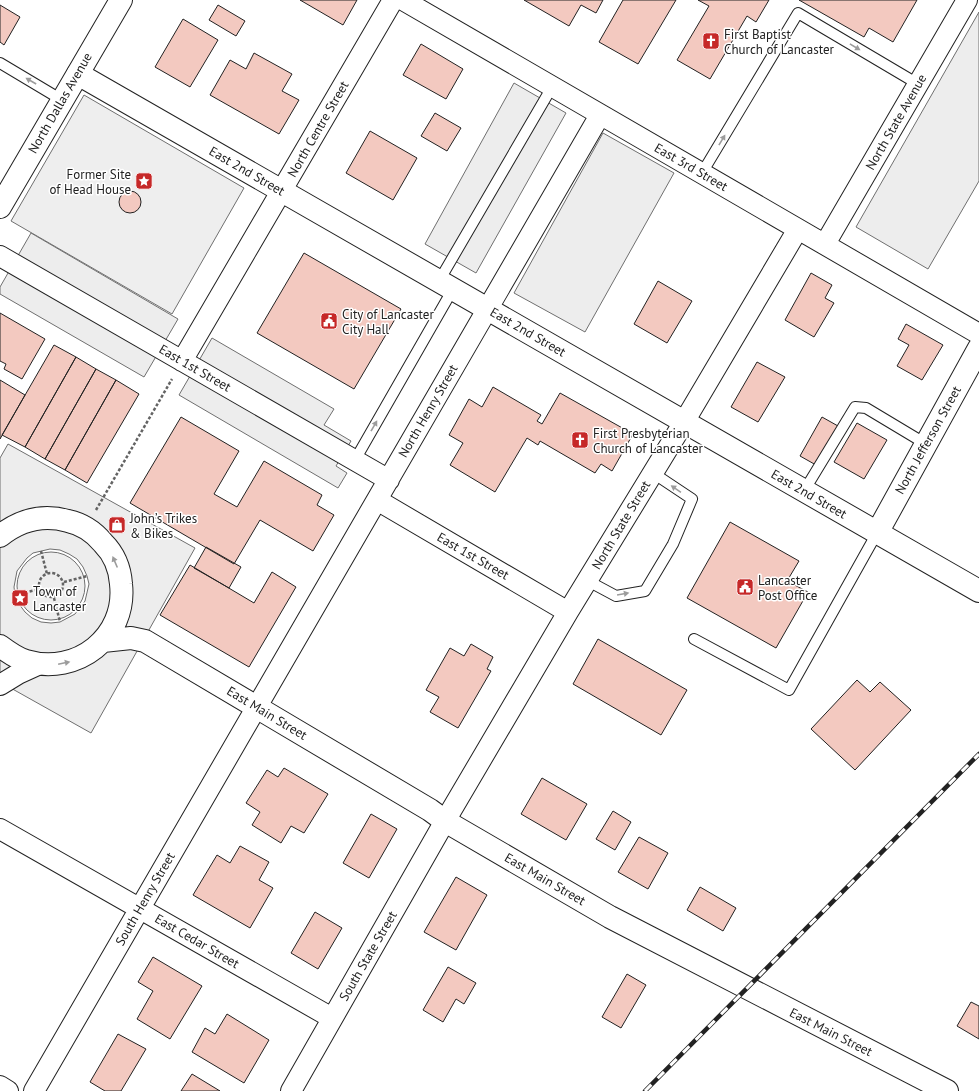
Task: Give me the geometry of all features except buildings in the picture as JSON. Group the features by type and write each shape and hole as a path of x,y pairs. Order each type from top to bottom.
{"street":[{"name":"North Dallas Avenue","path":"0,207 121,0"},
{"name":"North Centre Street","path":"182,361 393,0"},
{"name":"North State Avenue","path":"825,244 968,0"},
{"name":"East 3rd Street","path":"413,2 552,87 979,334"},
{"name":"East 2nd Street","path":"78,74 979,591"},
{"name":"North Henry Street","path":"257,708 600,115"},
{"name":"North State Street","path":"445,821 568,612 684,422 798,229"},
{"name":"East 1st Street","path":"0,256 389,480"},
{"name":"North Jefferson Street","path":"878,533 979,348"},
{"name":"East 1st Street","path":"377,500 568,612"},
{"path":"0,536 20,523 33,519 46,518 66,520 85,527 103,542 116,561 122,591 121,607 117,619 110,631 103,641 81,658 54,665 40,664 25,661 11,655 0,646"},
{"name":"East Main Street","path":"121,607 138,629 155,646"},
{"name":"East Main Street","path":"103,641 131,638 144,640 430,810 445,821 610,918 947,1091"},
{"path":"0,685 18,674 40,664"},
{"name":"South Henry Street","path":"34,1091 257,708"},
{"name":"South State Street","path":"291,1091 445,821"},
{"name":"East Cedar Street","path":"0,829 332,1018"},
{"path":"0,1086 8,1091"}],"lane":[{"path":"702,173 798,13 918,84"},
{"path":"0,63 62,100"},
{"path":"355,460 446,285 552,87"},
{"path":"804,491 855,407 866,408 926,444"},
{"path":"588,580 616,596 645,591 673,544 692,499 653,473"},
{"path":"694,639 789,690 878,533"}],"path":[{"path":"85,527 182,361"},
{"path":"41,551 47,574"},
{"path":"47,574 56,574 61,577 64,582 64,588 61,593 54,598 45,596 40,589 40,580 47,574"},
{"path":"64,582 87,576"},
{"path":"15,595 40,589"},
{"path":"54,598 60,622"}],"shaded area":[{"path":"979,12 979,181 928,269 856,227"},
{"path":"514,83 566,113 476,273 425,244"},
{"path":"84,95 244,188 172,314 11,221"},
{"path":"603,133 674,173 585,332 514,293"},
{"path":"31,233 178,319 144,377 0,294 0,287"},
{"path":"212,338 334,409 324,425 351,441 336,466 347,473 338,488 179,395"},
{"path":"8,444 195,548 91,733 0,682 0,458","holes":["50,549 60,550 77,559 83,567 89,584 85,601 75,614 60,622 41,622 32,618 19,604 15,595 14,587 17,571 33,553"]},
{"path":"51,552 64,555 75,562 82,573 85,586 82,599 75,610 64,617 51,620 38,617 27,610 20,599 17,586 20,573 27,562 38,555"}],"railway":[{"path":"645,1091 979,754"}],"place":[{"name":"First Baptist Church of Lancaster","path":"711,41"},
{"name":"Former Site of Head House","path":"144,181"},
{"name":"City of Lancaster City Hall","path":"329,321"},
{"name":"First Presbyterian Church of Lancaster","path":"580,440"},
{"name":"John’s Trikes & Bikes","path":"117,525"},
{"name":"Lancaster Post Office","path":"745,587"},
{"name":"Town of Lancaster","path":"20,598"}]}
